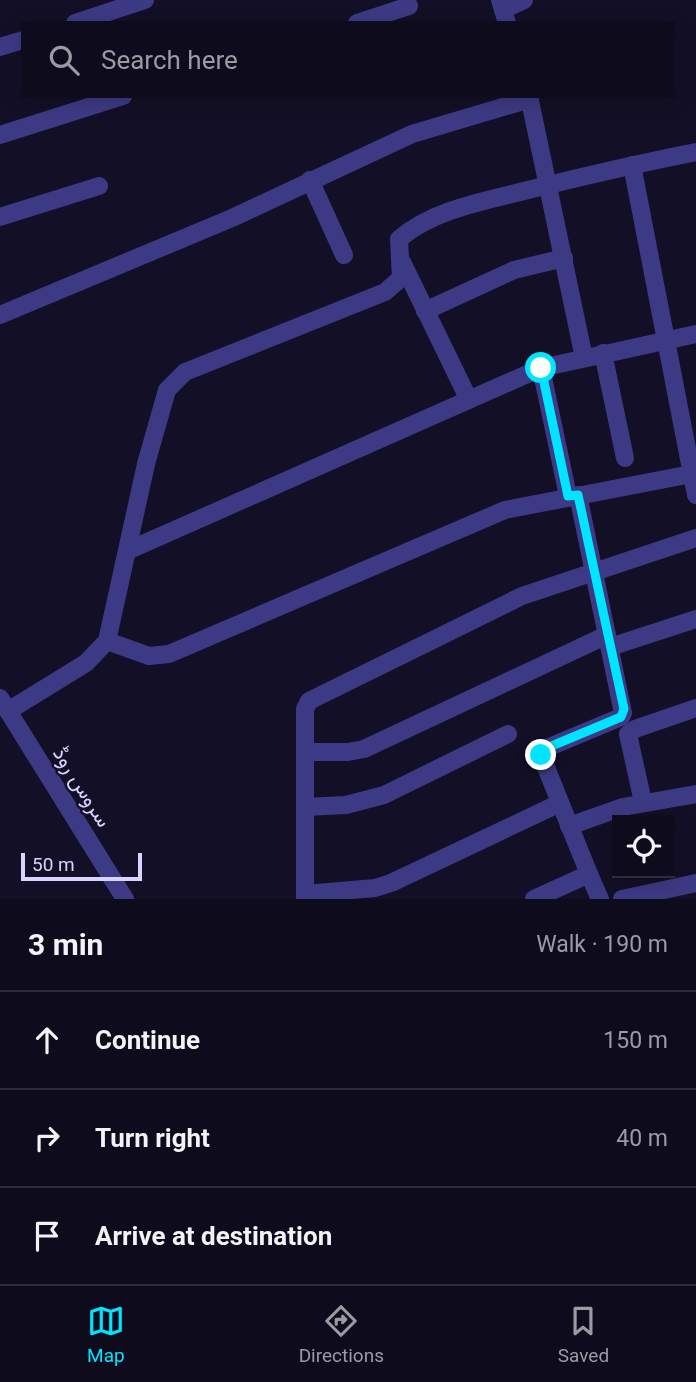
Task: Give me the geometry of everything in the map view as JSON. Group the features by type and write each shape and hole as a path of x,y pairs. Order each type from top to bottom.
{"street":[{"path":"81,21 145,0"},
{"path":"503,11 524,0"},
{"path":"365,21 410,10"},
{"path":"0,47 21,41"},
{"path":"0,135 117,98"},
{"path":"0,316 232,218 412,134 529,98 584,358"},
{"path":"4,705 86,663 107,641 146,464 167,390 185,372 385,292 401,278 399,239 414,226 464,206 696,152"},
{"path":"632,165 694,473 696,495"},
{"path":"310,180 344,255"},
{"path":"0,217 99,186"},
{"path":"399,256 469,400"},
{"path":"425,311 514,270 564,258"},
{"path":"127,551 541,368 696,334"},
{"path":"603,353 625,458"},
{"path":"541,368 594,570 631,730 628,738 643,802"},
{"path":"107,641 149,656 169,654 505,510 694,473"},
{"path":"560,803 391,883 376,888 305,896 305,709 309,701 317,695 522,596 696,538"},
{"path":"306,752 348,752 364,749 609,641 696,619"},
{"name":"سروس روڈ","path":"4,705 125,899"},
{"path":"631,730 696,708"},
{"path":"600,899 541,752 621,717 624,709"},
{"path":"305,807 346,805 384,795 508,734"},
{"path":"569,825 643,802 696,794"},
{"path":"534,899 589,874"},
{"path":"622,899 696,883"}],"route":[{"path":"541,368 568,496 578,495 624,709 621,717 542,750 541,755"}]}
